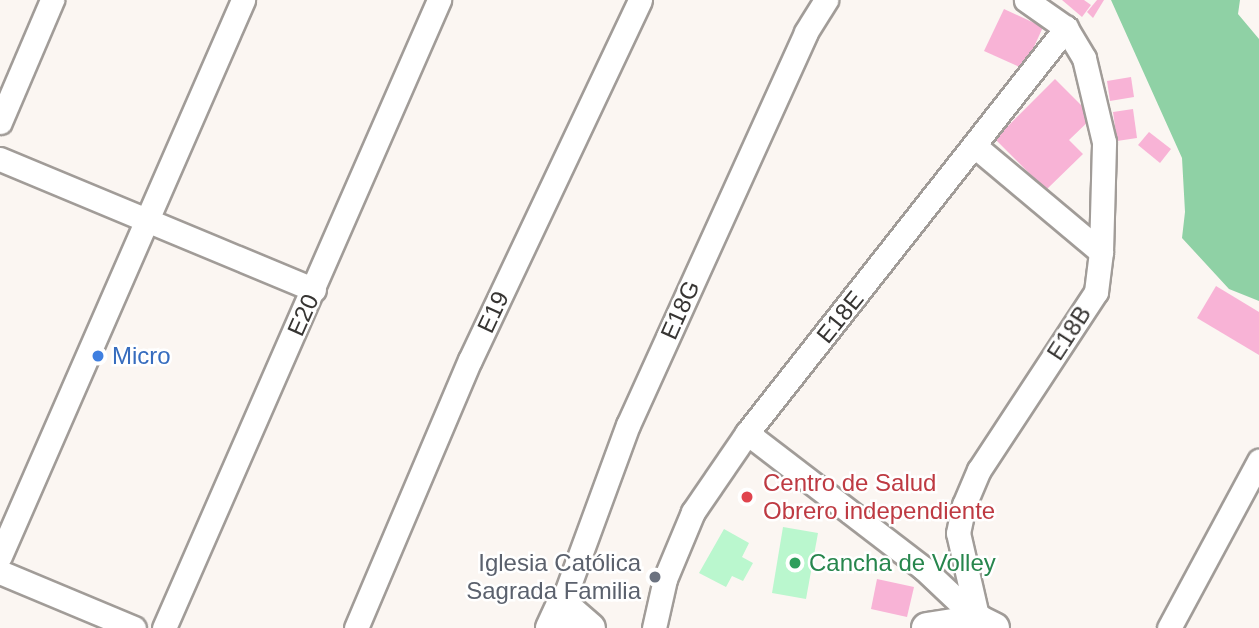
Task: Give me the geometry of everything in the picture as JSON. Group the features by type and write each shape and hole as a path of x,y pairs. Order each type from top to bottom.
{"street":[{"path":"0,122 52,0"},
{"path":"0,556 149,221 243,0"},
{"name":"E20","path":"164,628 439,0"},
{"name":"E19","path":"356,628 470,360 640,0"},
{"name":"E18G","path":"556,616 628,425 806,32 826,0"},
{"path":"1026,0 1066,28"},
{"name":"E18E","path":"654,628 662,586 693,512 747,433 976,147 1066,28"},
{"name":"E18B","path":"986,624 958,533 964,505 979,470 1096,292 1101,252 1104,142 1084,58 1066,28"},
{"path":"976,147 1101,252"},
{"path":"0,159 314,290"},
{"path":"747,433 923,568 986,624"},
{"path":"1169,628 1259,461"},
{"path":"0,572 134,628"},
{"path":"556,616 590,628"},
{"path":"927,628 986,624"}],"green space":[{"path":"1111,0 1240,0 1238,14 1259,39 1259,301 1229,289 1182,238 1185,212 1182,158"},
{"name":"Cancha de Volley","path":"783,527 818,533 806,599 772,593"},
{"name":"Cancha de Volley","path":"724,529 749,543 742,557 753,563 743,581 732,576 726,587 699,573"}],"building":[{"path":"1062,0 1084,0 1091,5 1082,17"},
{"path":"1097,0 1104,0 1093,18 1087,12"},
{"path":"1004,9 1043,27 1024,69 984,51"},
{"path":"1131,77 1134,97 1110,101 1107,81"},
{"path":"1055,79 1093,117 1069,140 1083,154 1046,190 995,139"},
{"path":"1133,109 1137,138 1117,141 1113,112"},
{"path":"1149,132 1171,149 1160,163 1138,145"},
{"path":"1216,286 1259,312 1259,355 1197,318"},
{"path":"877,579 914,587 907,617 871,609"}],"place":[{"name":"Micro","path":"98,356"},
{"name":"Centro de Salud Obrero independiente","path":"747,497"},
{"name":"Cancha de Volley","path":"795,563"},
{"name":"Iglesia Católica Sagrada Familia","path":"655,577"}]}
